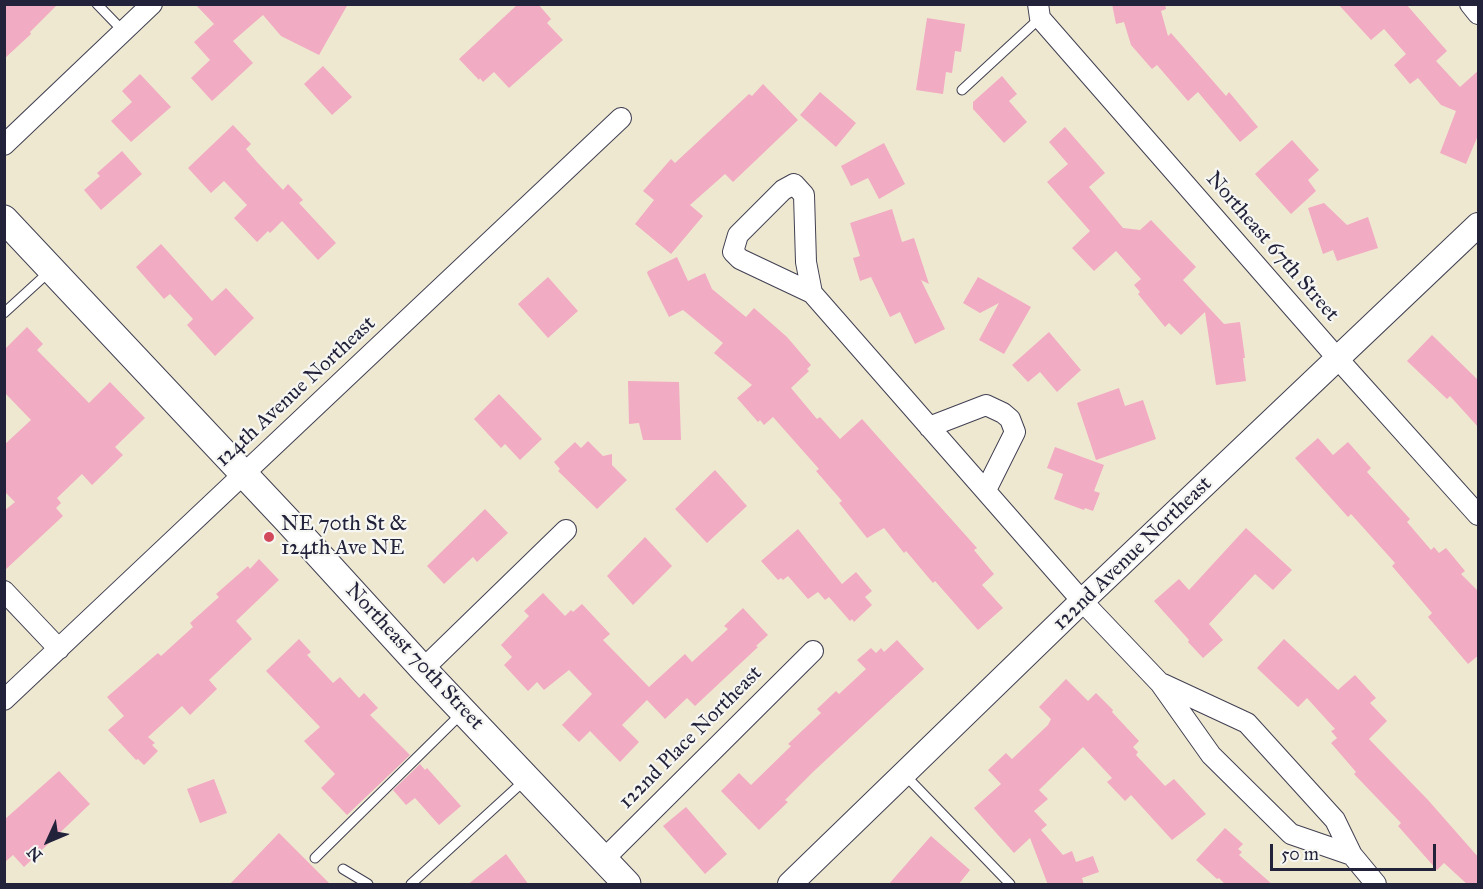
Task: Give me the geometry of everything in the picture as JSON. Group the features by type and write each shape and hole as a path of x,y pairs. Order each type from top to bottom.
{"main road":[{"name":"Northeast 70th Street","path":"4,219 627,885"}],"street":[{"path":"1470,4 1479,14"},
{"path":"4,145 124,32 142,8"},
{"name":"Northeast 67th Street","path":"1039,11 1338,359 1479,515"},
{"name":"124th Avenue Northeast","path":"4,700 621,118"},
{"path":"812,293 806,262 804,195 794,184 783,190 738,236 733,252 740,259 812,293 1082,601 1160,682 1211,755 1291,834 1352,855"},
{"name":"122nd Avenue Northeast","path":"790,885 1082,601 1479,225"},
{"path":"929,427 986,405 1004,413 1010,419 1015,432 986,490"},
{"path":"423,669 566,530"},
{"path":"4,591 58,649"},
{"name":"122nd Place Northeast","path":"604,859 813,651"},
{"path":"1160,682 1247,723 1335,820 1352,855 1376,885"}],"lane":[{"path":"97,4 124,32"},
{"path":"962,90 1039,11"},
{"path":"4,313 52,269"},
{"path":"315,858 464,711"},
{"path":"905,775 1010,885"},
{"path":"411,885 527,778"},
{"path":"343,869 368,885"}],"building":[{"path":"4,4 58,4 4,59"},
{"path":"195,4 348,4 319,55 281,36 263,15 233,41 253,63 212,101 191,78 210,60 194,42 214,24"},
{"path":"518,4 538,4 551,19 547,23 563,40 509,88 494,72 483,82 459,59"},
{"path":"1112,4 1165,4 1166,9 1161,11 1168,36 1171,33 1226,96 1229,92 1258,127 1240,142 1198,92 1188,101 1157,65 1152,69 1131,45 1124,22 1116,24"},
{"path":"1338,4 1406,4 1447,51 1436,61 1460,87 1479,70 1479,133 1466,164 1440,153 1456,111 1441,105 1418,78 1410,84 1394,65 1406,54 1384,29 1371,40"},
{"path":"927,18 965,24 961,52 955,51 952,73 946,72 943,94 916,90"},
{"path":"323,66 352,97 332,115 304,84"},
{"path":"140,74 171,107 131,142 111,121 132,102 122,91"},
{"path":"1002,76 1017,94 1009,101 1027,122 1004,143 973,109 973,102"},
{"path":"763,84 798,120 733,182 725,174 690,205 703,216 671,254 635,224 654,200 643,191 671,159 675,163 749,94 752,96"},
{"path":"820,92 856,123 836,147 800,115"},
{"path":"233,125 251,144 246,149 257,162 283,190 288,184 303,200 299,203 336,243 318,260 282,221 257,242 234,218 247,205 224,181 211,193 188,168"},
{"path":"1065,127 1105,173 1089,187 1123,228 1140,230 1151,220 1196,267 1183,280 1224,324 1240,322 1246,381 1216,385 1205,312 1181,335 1169,323 1165,327 1138,294 1140,292 1134,285 1141,279 1116,251 1094,271 1072,248 1090,231 1047,182 1068,164 1049,142"},
{"path":"1292,140 1319,170 1308,180 1316,191 1291,214 1255,174"},
{"path":"884,143 905,184 879,199 868,178 851,186 841,166"},
{"path":"122,151 142,174 101,210 84,190 100,176 97,173"},
{"path":"1324,203 1347,225 1368,217 1378,248 1337,261 1333,250 1323,254 1308,208"},
{"path":"892,209 902,242 914,238 929,284 921,280 945,329 915,344 900,312 890,317 871,277 860,281 853,258 860,256 850,223"},
{"path":"161,244 212,301 226,288 254,318 215,356 187,325 193,319 170,294 164,299 136,267"},
{"path":"677,257 688,281 705,273 712,289 746,317 754,308 787,337 811,365 807,369 809,371 791,388 817,419 820,417 840,439 862,419 977,548 974,550 994,574 982,585 1003,608 978,630 935,581 933,583 906,551 904,553 884,528 867,538 839,503 842,501 816,471 819,469 773,417 764,425 760,420 758,422 737,398 752,385 714,353 723,343 683,310 669,317 647,273"},
{"path":"548,277 578,311 548,338 518,304"},
{"path":"978,277 1031,307 1004,354 979,340 999,303 980,313 963,303"},
{"path":"27,327 43,344 37,350 89,403 110,382 145,418 115,447 123,455 92,485 82,474 57,498 61,503 56,508 63,516 4,571 4,511 15,502 4,491 4,445 31,420 4,392 4,350"},
{"path":"1049,332 1081,370 1057,392 1040,372 1028,382 1012,365"},
{"path":"1432,335 1479,381 1479,428 1450,396 1447,399 1407,361"},
{"path":"628,381 679,382 681,440 643,440 639,423 629,424"},
{"path":"1119,388 1125,406 1143,400 1156,439 1096,460 1077,403"},
{"path":"499,394 542,439 520,460 505,444 501,448 474,419"},
{"path":"1318,438 1333,455 1348,442 1371,468 1367,472 1410,519 1407,522 1431,550 1434,547 1439,553 1446,548 1465,571 1461,574 1479,592 1479,655 1468,664 1428,617 1432,613 1392,566 1395,563 1351,514 1348,517 1295,458"},
{"path":"588,441 603,456 612,454 612,465 627,480 597,509 558,471 560,469 554,462 575,442 581,448"},
{"path":"1055,447 1104,465 1094,491 1100,493 1093,511 1054,499 1063,474 1047,468"},
{"path":"715,470 747,506 707,543 675,509"},
{"path":"485,509 508,533 477,562 473,557 444,584 427,566"},
{"path":"1246,528 1292,570 1273,590 1255,574 1209,624 1223,640 1203,658 1154,601 1179,579 1189,590"},
{"path":"798,529 842,584 856,572 872,591 865,597 872,605 854,622 852,619 850,621 829,597 825,600 818,592 808,599 788,576 783,580 781,578 778,580 761,561"},
{"path":"645,537 672,566 633,605 607,576"},
{"path":"259,559 279,580 236,621 252,639 209,680 217,689 190,715 182,706 148,737 155,743 152,745 158,751 144,765 138,759 136,760 108,730 124,716 107,697 158,653 161,656 193,627 190,623 219,597 216,594 248,566 250,569"},
{"path":"543,593 565,616 582,604 610,634 603,640 649,687 685,654 692,662 728,629 724,626 743,608 768,635 695,706 687,698 665,719 647,700 622,725 639,742 620,762 590,731 579,742 562,725 592,694 569,670 544,690 537,682 528,691 504,665 512,657 501,645 529,616 524,611"},
{"path":"299,639 311,652 307,655 333,683 340,677 359,698 364,693 378,708 370,715 410,755 347,815 321,788 335,774 304,741 320,727 266,671"},
{"path":"1284,639 1338,690 1355,675 1376,698 1370,703 1387,721 1369,739 1428,800 1479,858 1479,885 1468,885 1444,863 1437,870 1398,826 1401,823 1354,774 1356,772 1331,743 1337,738 1331,731 1335,729 1307,698 1298,707 1257,668"},
{"path":"897,640 924,669 814,771 785,800 788,802 759,830 721,791 739,773 751,785 791,746 788,744 821,713 817,709 836,691 839,694 866,669 857,660 871,648 876,653 881,648 884,652"},
{"path":"1066,679 1088,701 1096,693 1139,741 1133,747 1138,752 1136,755 1165,786 1174,779 1206,814 1172,840 1131,795 1125,801 1107,782 1112,778 1083,747 1039,790 1048,799 1034,811 1047,825 1041,830 1063,855 1072,851 1076,862 1093,856 1099,872 1082,878 1084,885 1048,885 1030,838 1014,853 974,808 1001,784 988,770 1006,753 1012,759 1048,725 1051,719 1039,707"},
{"path":"420,764 425,770 427,768 461,806 439,825 415,798 406,805 393,790"},
{"path":"59,771 90,804 24,867 13,855 4,863 4,820"},
{"path":"214,779 227,813 200,823 187,789"},
{"path":"686,807 727,854 705,874 663,826"},
{"path":"1225,828 1243,844 1238,849 1242,852 1239,855 1273,885 1226,885 1196,860"},
{"path":"279,833 331,885 229,885"},
{"path":"931,836 970,870 958,885 888,885"},
{"path":"506,854 529,885 467,885"}],"place":[{"name":"NE 70th St & 124th Ave NE","path":"269,537"}]}
